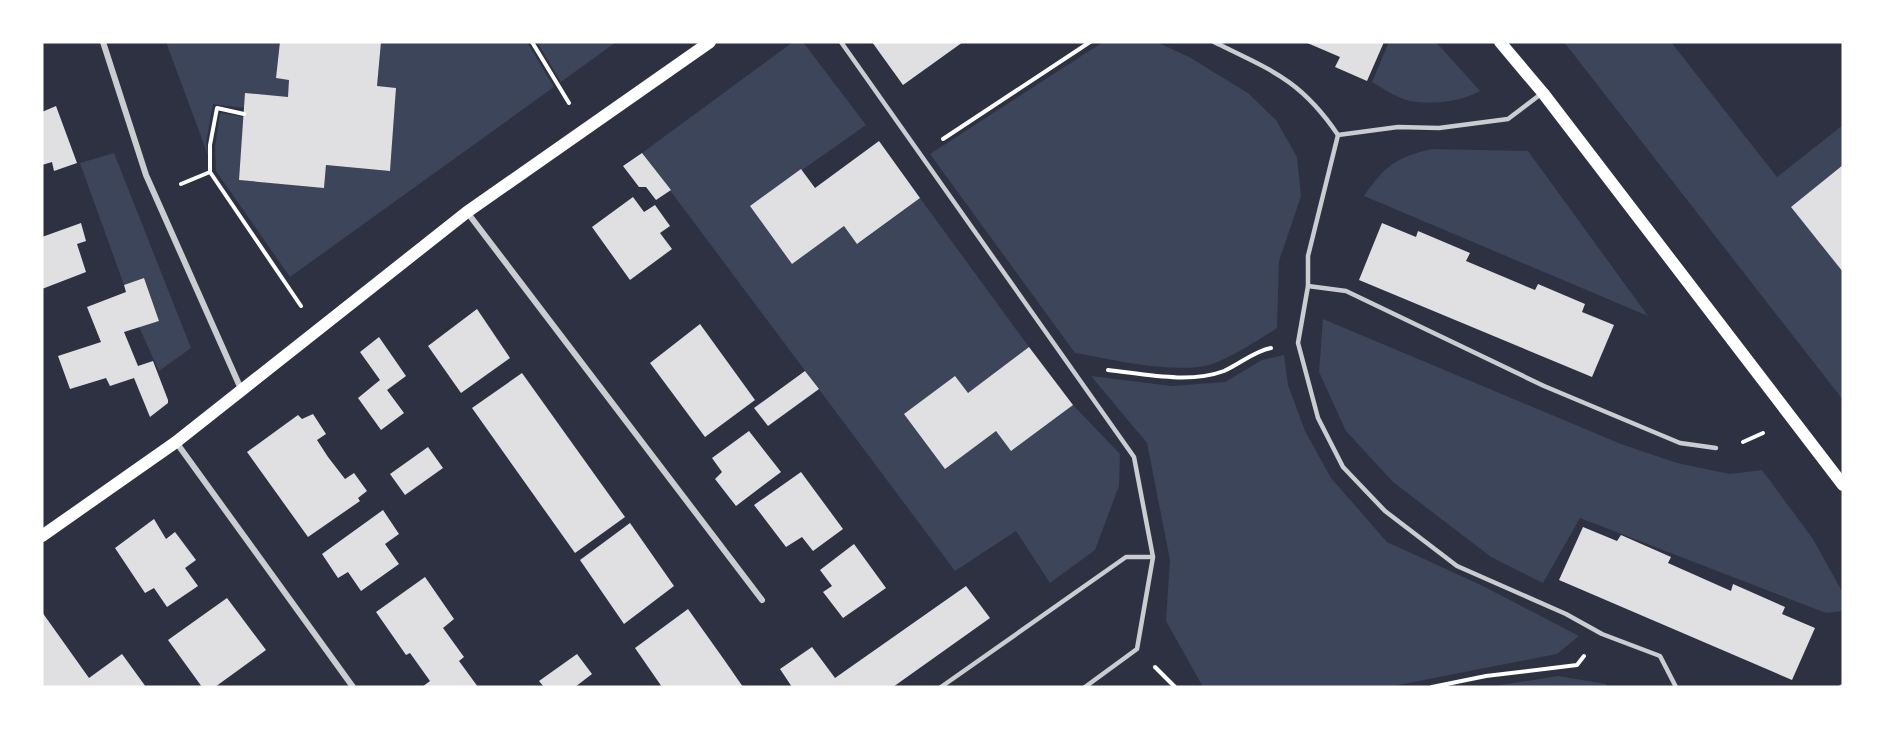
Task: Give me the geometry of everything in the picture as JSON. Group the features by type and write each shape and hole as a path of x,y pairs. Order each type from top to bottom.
{"main road":[{"path":"43,531 176,442 467,212 710,42"},
{"path":"1500,42 1543,93 1843,485"}],"street":[{"path":"103,42 155,194 241,389"},
{"path":"467,212 762,600"},
{"path":"176,442 353,687"}],"lane":[{"path":"841,42 1134,457 1153,557 1137,649 1085,687"},
{"path":"1214,42 1282,75 1318,106 1338,135 1308,256 1308,286 1298,343 1318,418 1343,467 1385,511 1456,566 1566,614 1602,634 1660,657 1676,687"},
{"path":"1338,135 1363,130 1439,128 1508,119 1543,93"},
{"path":"1308,286 1346,291 1554,391 1680,443 1716,448"},
{"path":"941,687 1126,557 1153,557"}],"path":[{"path":"532,42 587,129"},
{"path":"920,154 1090,42"},
{"path":"244,114 217,108 210,145 210,172 318,330"},
{"path":"155,194 210,172"},
{"path":"1069,366 1169,377 1202,376 1224,371 1266,349 1298,343"},
{"path":"1716,448 1748,441 1791,418"},
{"path":"1432,687 1486,676 1576,665 1602,634"}],"shaded area":[{"path":"166,42 280,42 289,80 289,98 244,108 213,104 206,143 209,158"},
{"path":"381,42 527,42 554,87 290,277 216,171 215,147 220,113 244,117 239,180 324,187 326,165 390,171 396,88 377,86"},
{"path":"537,42 616,42 561,82"},
{"path":"793,42 803,42 866,125 751,206 844,226 858,244 920,198 1029,347 968,393 955,376 1011,451 1073,405 1120,454 1119,486 1095,550 1050,583 1016,531 955,571 642,153"},
{"path":"1103,42 1157,42 1189,57 1248,93 1276,120 1297,157 1301,196 1279,261 1277,328 1218,362 1184,368 1152,366 1075,353 930,154"},
{"path":"1389,42 1436,42 1480,91 1464,98 1434,103 1415,102 1393,94 1372,82"},
{"path":"1564,42 1671,42 1777,177 1843,125 1843,400"},
{"path":"1432,149 1528,151 1648,316 1364,196 1378,177 1392,164 1400,159"},
{"path":"114,153 191,348 159,371 139,327 159,321 144,278 124,285 80,163"},
{"path":"1323,319 1621,444 1677,463 1730,474 1762,470 1813,539 1843,593 1843,611 1826,613 1580,518 1543,583 1491,557 1393,482 1346,431 1319,372"},
{"path":"1284,355 1288,385 1305,431 1331,478 1387,542 1483,586 1579,636 1557,654 1388,687 1203,687 1166,621 1170,560 1147,443 1091,376 1172,386 1225,382 1262,360"},
{"path":"1558,676 1606,684 1608,687 1489,687"}],"building":[{"path":"280,42 381,42 377,86 396,88 390,171 326,165 324,188 239,180 245,93 288,97 289,80 276,78"},
{"path":"872,42 963,42 903,85"},
{"path":"1305,42 1384,42 1367,81 1335,67 1340,57"},
{"path":"56,106 77,163 54,171 52,162 42,165 42,112"},
{"path":"879,141 920,198 857,244 844,226 792,264 750,206 801,169 815,188"},
{"path":"642,153 671,190 656,200 646,187 639,187 623,166"},
{"path":"1843,165 1843,272 1791,207"},
{"path":"633,197 644,212 655,205 670,226 660,233 672,249 630,280 592,227"},
{"path":"81,223 86,241 77,244 86,272 42,289 42,237"},
{"path":"1382,223 1416,237 1418,231 1470,253 1466,261 1535,290 1538,284 1585,304 1582,312 1614,325 1592,377 1359,280"},
{"path":"144,278 159,321 124,332 138,366 153,361 168,400 168,403 150,417 134,378 110,386 106,378 70,389 58,356 101,342 87,307 126,292 124,285"},
{"path":"477,309 510,358 461,393 428,346"},
{"path":"700,324 755,400 705,437 650,363"},
{"path":"379,337 406,376 387,390 404,413 381,430 358,398 380,380 360,352"},
{"path":"1029,347 1073,405 1011,451 996,431 945,469 904,414 955,376 968,393"},
{"path":"805,371 819,389 768,426 754,408"},
{"path":"522,373 625,517 575,553 472,408"},
{"path":"313,414 326,434 317,440 328,457 345,479 354,473 367,491 358,498 360,501 308,537 247,452 298,415 302,419"},
{"path":"749,431 781,472 736,506 715,479 722,472 712,458"},
{"path":"428,447 443,468 405,495 390,474"},
{"path":"801,472 843,529 813,551 802,537 786,547 754,505"},
{"path":"383,510 399,534 385,544 399,564 361,591 348,572 338,578 322,554"},
{"path":"154,519 166,539 175,532 196,560 185,568 198,586 167,607 154,588 145,593 115,548"},
{"path":"630,523 674,586 624,624 580,560"},
{"path":"1583,527 1617,541 1621,535 1671,557 1668,563 1731,591 1733,584 1785,607 1782,614 1815,628 1792,680 1559,580"},
{"path":"854,544 886,588 843,618 823,592 832,586 820,570"},
{"path":"425,577 454,619 443,628 464,657 459,661 478,687 422,687 430,681 410,653 406,655 376,612"},
{"path":"966,586 990,618 893,687 792,687 780,669 812,647 835,678"},
{"path":"227,598 266,650 215,687 202,687 168,640"},
{"path":"688,609 743,687 662,687 635,648"},
{"path":"42,612 89,678 122,654 146,687 42,687"},
{"path":"577,654 592,674 575,687 544,687 539,681"}]}
